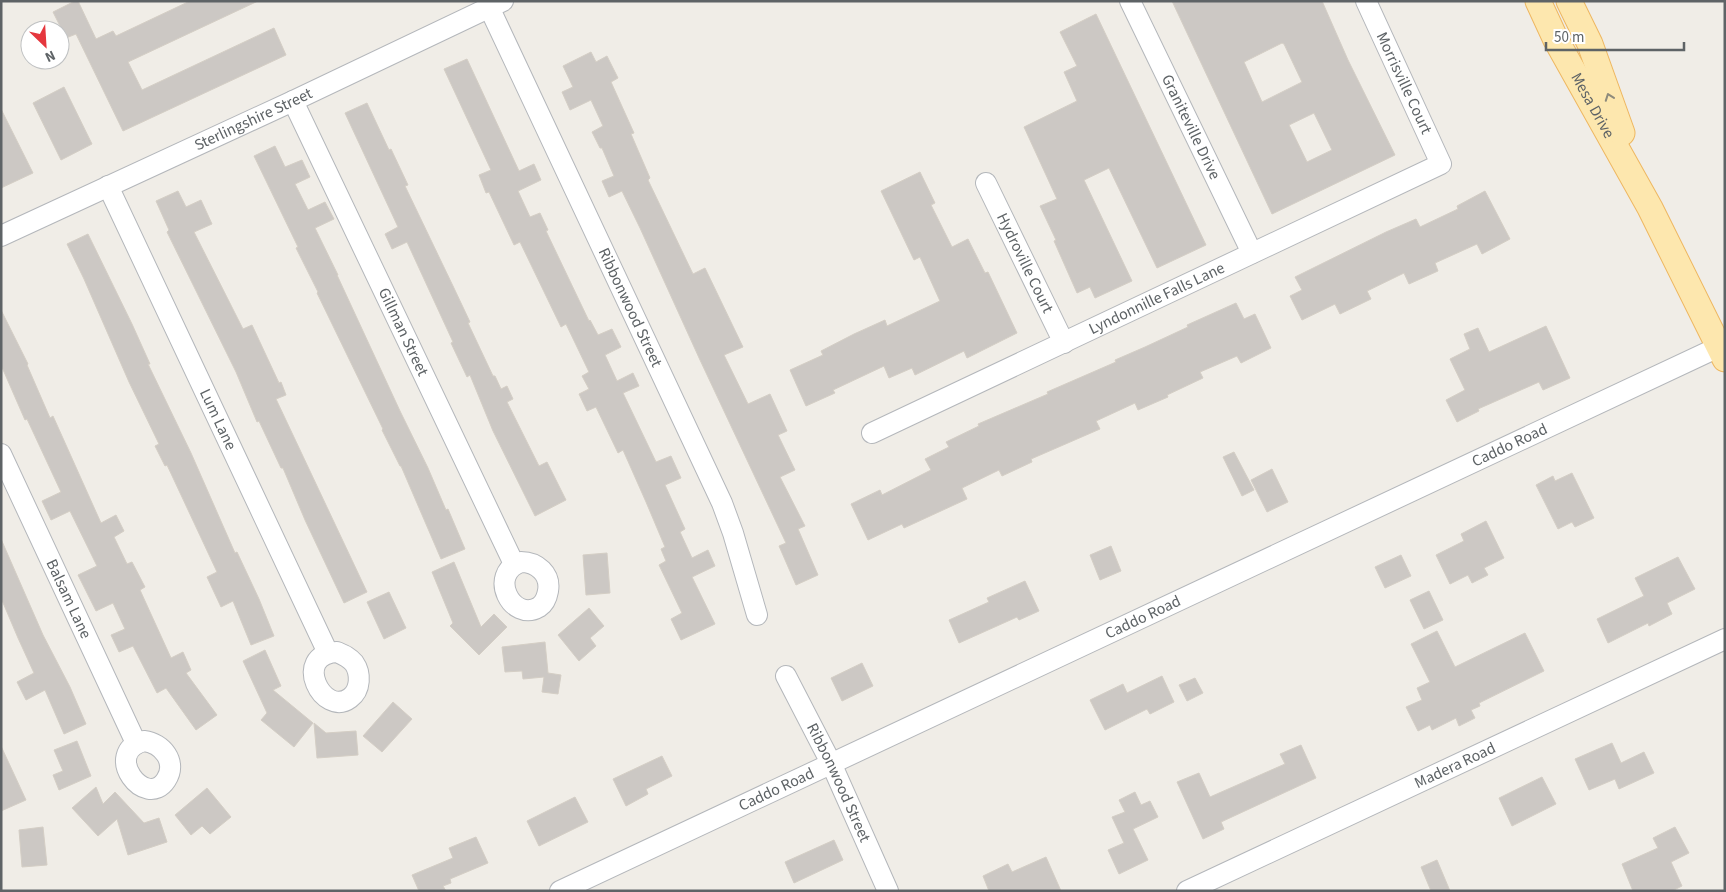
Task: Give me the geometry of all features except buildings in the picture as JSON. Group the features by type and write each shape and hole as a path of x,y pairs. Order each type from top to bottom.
{"main road":[{"name":"Mesa Drive","path":"1538,1 1556,40 1650,208 1723,350"},
{"name":"Mesa Drive","path":"1569,1 1590,44 1650,208"}],"street":[{"name":"Graniteville Drive","path":"1130,1 1252,253"},
{"name":"Morrisville Court","path":"1366,1 1441,164"},
{"name":"Sterlingshire Street","path":"1,236 294,101 496,4"},
{"name":"Ribbonwood Street","path":"496,4 722,503 733,533 757,615"},
{"name":"Gillman Street","path":"294,101 514,564"},
{"name":"Lyndonnille Falls Lane","path":"872,433 1441,164"},
{"name":"Hydroville Court","path":"986,183 1064,343"},
{"name":"Lum Lane","path":"108,186 328,653"},
{"name":"Caddo Road","path":"560,891 831,763 1723,350"},
{"name":"Balsam Lane","path":"1,454 136,743"},
{"name":"Madera Road","path":"1187,891 1725,639"},
{"name":"Ribbonwood Street","path":"786,676 831,763 888,891"}]}
